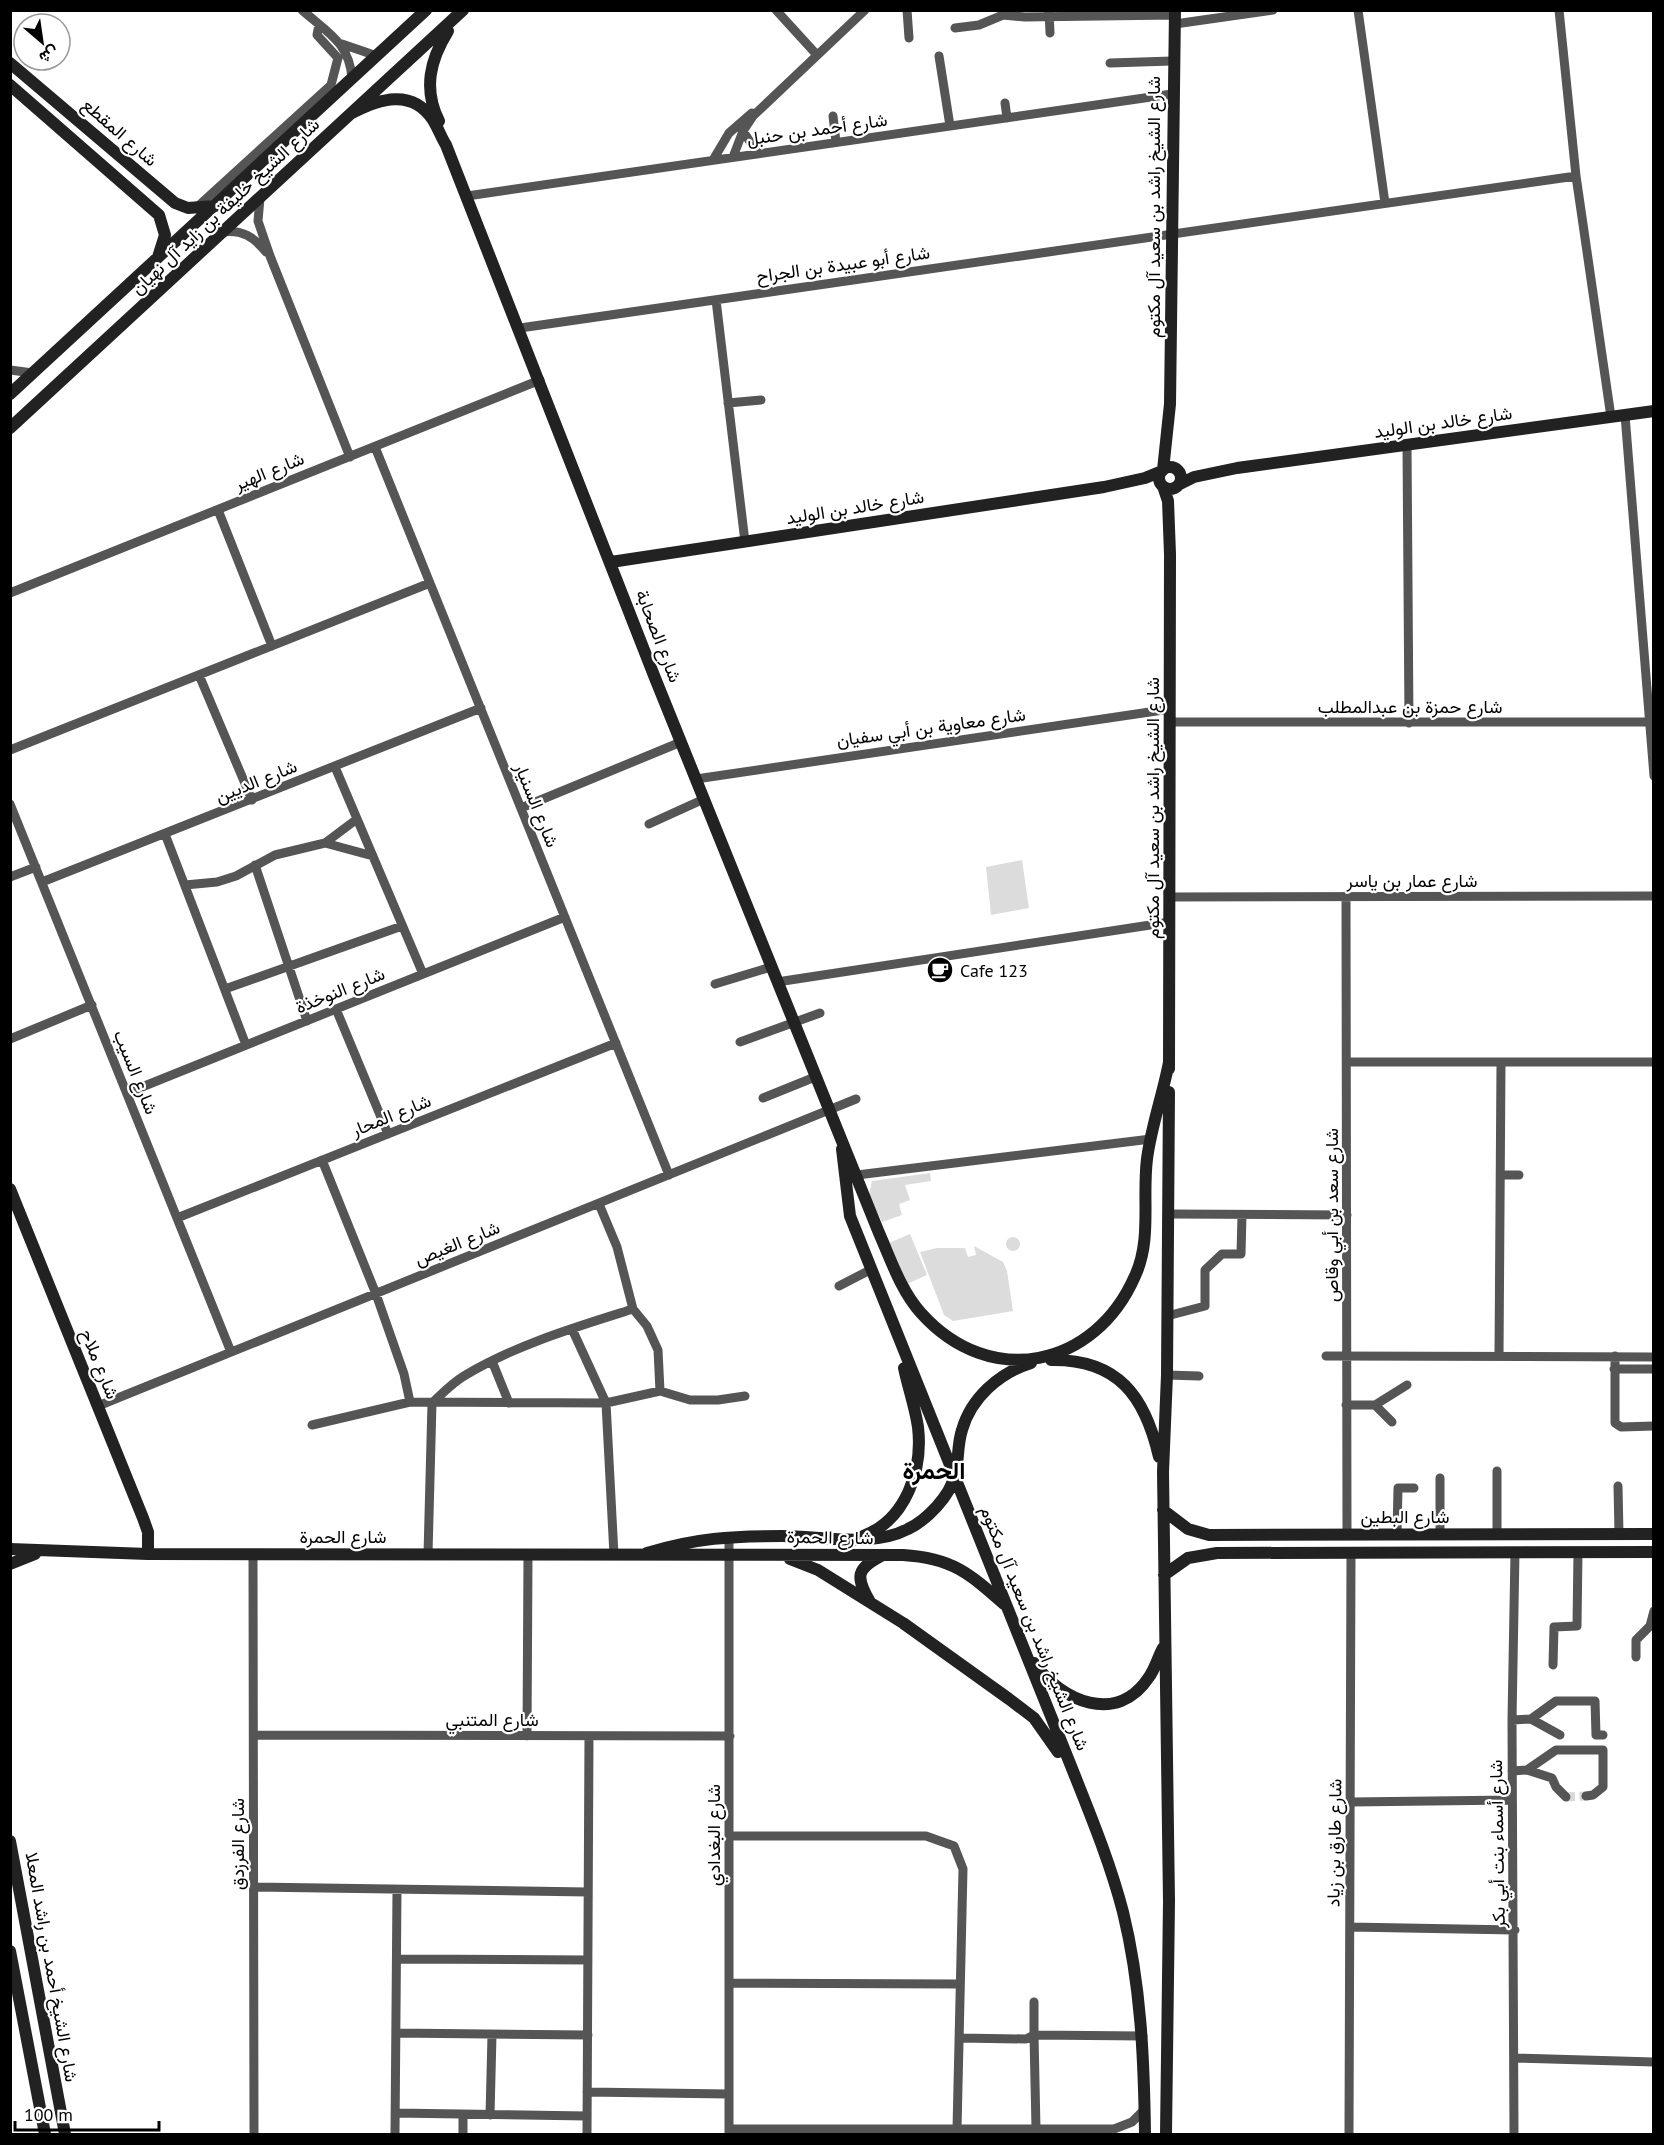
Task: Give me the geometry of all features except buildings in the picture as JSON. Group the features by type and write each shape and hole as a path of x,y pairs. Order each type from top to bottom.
{"street":[{"path":"302,10 340,43 349,58 352,79"},
{"name":"شارع الشيخ خليفة بن زايد آل نهيان","path":"10,394 426,10"},
{"path":"776,10 818,55"},
{"path":"713,160 729,133 759,109 865,10"},
{"path":"907,10 909,38"},
{"path":"985,10 986,21"},
{"path":"955,28 1003,15 1049,13 1175,16 1273,10"},
{"path":"1358,10 1385,203"},
{"path":"1559,10 1576,176 1611,417"},
{"name":"شارع الشيخ خليفة بن زايد آل نهيان","path":"10,428 461,13"},
{"name":"شارع الصحابة","path":"446,145 445,134 431,98 429,80 435,55 461,13"},
{"path":"1049,13 1050,33"},
{"name":"شارع الشيخ راشد بن سعيد آل مكتوم","path":"1162,470 1170,404 1172,61 1175,16"},
{"path":"196,208 331,85 338,58 317,35 319,25"},
{"path":"340,43 377,56"},
{"path":"939,56 950,126"},
{"path":"1110,63 1172,61"},
{"name":"شارع المقطع","path":"10,63 170,199 182,206 196,208 214,206"},
{"name":"شارع المقطع","path":"10,85 159,215 165,235 157,259"},
{"name":"شارع أحمد بن حنبل","path":"467,196 1172,94"},
{"name":"شارع الصحابة","path":"352,113 381,100 407,100 428,114 446,145 520,328 681,742 841,1139"},
{"path":"1005,103 1007,118"},
{"path":"733,157 742,131 759,109"},
{"path":"833,116 836,142"},
{"path":"742,131 758,154"},
{"name":"شارع أبو عبيدة بن الجراح","path":"520,328 1576,176"},
{"path":"260,198 258,221 270,256 351,457"},
{"path":"222,232 236,231 249,235 270,256"},
{"path":"716,300 745,542"},
{"path":"10,370 33,373"},
{"name":"شارع الهير","path":"10,593 540,380"},
{"path":"728,404 761,400"},
{"name":"شارع الشيخ راشد بن سعيد آل مكتوم","path":"1170,404 1173,412 1173,453 1178,470"},
{"name":"شارع خالد بن الوليد","path":"1179,484 1201,476 1237,468 1653,411"},
{"path":"1625,415 1653,776"},
{"path":"1407,445 1409,723"},
{"name":"شارع السنيار","path":"375,447 669,1175"},
{"name":"شارع خالد بن الوليد","path":"1178,470 1228,466 1237,468"},
{"path":"1170,467 1178,470 1181,476 1179,484 1171,489 1163,485 1160,476 1162,470 1170,467"},
{"name":"شارع خالد بن الوليد","path":"611,562 1104,487 1145,478 1162,470"},
{"name":"شارع خالد بن الوليد","path":"1104,487 1114,489 1145,484 1163,485"},
{"name":"شارع الشيخ راشد بن سعيد آل مكتوم","path":"1170,554 1179,484"},
{"name":"شارع الشيخ راشد بن سعيد آل مكتوم","path":"1163,485 1168,501 1170,554 1169,1214 1163,1472 1169,1901 1166,2134"},
{"path":"218,510 272,646"},
{"path":"10,750 430,583"},
{"path":"199,675 252,800"},
{"name":"شارع الديين","path":"42,882 481,708"},
{"name":"شارع حمزة بن عبدالمطلب","path":"1170,715 1409,723 1650,722"},
{"name":"شارع معاوية بن أبي سفيان","path":"696,779 1170,715"},
{"path":"521,808 681,742"},
{"path":"335,767 423,974"},
{"path":"649,824 704,799"},
{"name":"شارع السيب","path":"10,804 231,1352"},
{"path":"185,885 217,882 237,876 275,855 325,843 357,819"},
{"path":"165,834 246,1045"},
{"path":"325,843 373,856"},
{"path":"255,865 307,1021"},
{"path":"10,877 36,867"},
{"name":"شارع سعد بن أبي وقاص","path":"1347,896 1349,1062 1347,1535"},
{"name":"شارع عمار بن ياسر","path":"1170,897 1653,896"},
{"name":"شارع النوخذة","path":"127,1093 565,917"},
{"path":"777,982 1170,922"},
{"path":"225,989 402,926"},
{"path":"715,984 771,967"},
{"path":"10,1039 92,1005"},
{"path":"336,1009 388,1134"},
{"path":"740,1042 820,1012"},
{"name":"شارع المحار","path":"177,1218 616,1043"},
{"name":"شارع الشيخ راشد بن سعيد آل مكتوم","path":"841,1139 899,1278 921,1313 956,1342 981,1353 1012,1360 1041,1360 1076,1346 1093,1334 1125,1298 1143,1252 1147,1160 1169,1062"},
{"path":"1349,1062 1653,1062"},
{"path":"1499,1356 1501,1063"},
{"path":"763,1098 815,1077"},
{"name":"شارع الغيص","path":"98,1407 856,1100"},
{"path":"857,1175 1151,1139 1160,1131 1169,1140"},
{"name":"شارع الشيخ راشد بن سعيد آل مكتوم","path":"841,1139 850,1216 1081,1791 1104,1850 1123,1912 1143,2036 1145,2134"},
{"path":"322,1160 376,1294 404,1374 410,1402"},
{"path":"1501,1174 1519,1175"},
{"name":"شارع ملاح","path":"10,1189 146,1525 148,1554"},
{"path":"599,1204 617,1247 633,1308 647,1326 658,1350 660,1391"},
{"path":"1169,1214 1347,1215"},
{"path":"1167,1316 1205,1306 1205,1270 1222,1254 1241,1254 1242,1215"},
{"path":"839,1286 870,1270"},
{"path":"428,1554 432,1403 462,1377 492,1361 572,1329 633,1308"},
{"path":"572,1329 606,1403 614,1555"},
{"path":"856,1538 880,1527 902,1505 913,1483 919,1458 918,1426 896,1331"},
{"path":"1326,1356 1653,1357"},
{"path":"1615,1356 1615,1423 1621,1426 1653,1426"},
{"path":"955,1477 962,1430 985,1391 1004,1375 1041,1360 1073,1359 1094,1365 1114,1375 1131,1390 1143,1407 1152,1429 1163,1472"},
{"path":"492,1361 509,1403"},
{"path":"1614,1369 1653,1370"},
{"path":"1167,1375 1198,1376"},
{"path":"1346,1405 1375,1405 1407,1382"},
{"path":"312,1425 351,1418 410,1402 606,1403 660,1391 690,1400 718,1400 745,1396"},
{"path":"1375,1405 1392,1422"},
{"path":"1497,1471 1497,1534"},
{"name":"شارع الحمرة","path":"637,1555 688,1540 729,1537 891,1536 909,1529 930,1513 944,1497 955,1477"},
{"path":"1440,1478 1440,1534"},
{"path":"1603,1552 1606,1543 1619,1534 1618,1486"},
{"path":"1397,1534 1398,1488 1414,1488"},
{"name":"شارع البطين","path":"1163,1510 1188,1529 1202,1534 1653,1534"},
{"name":"شارع البغدادي","path":"729,1537 729,2132"},
{"name":"شارع الحمرة","path":"10,1549 148,1554 775,1554 922,1557 954,1565 978,1579 1008,1607"},
{"name":"شارع الحمرة","path":"10,1564 23,1557 48,1552"},
{"name":"شارع أسماء بنت أبي بكر","path":"1514,2134 1515,1930 1512,1720 1515,1552"},
{"path":"1553,1665 1554,1627 1577,1626 1578,1552"},
{"name":"شارع البطين","path":"1164,1575 1188,1558 1207,1553 1653,1552"},
{"name":"شارع طارق بن زياد","path":"1349,2134 1350,1553"},
{"name":"شارع الفرزدق","path":"253,1554 254,2134"},
{"path":"775,1554 818,1570 903,1623 1034,1718 1051,1739 1081,1791"},
{"path":"527,1736 528,1555"},
{"path":"872,1605 861,1586 859,1576 863,1568 884,1555"},
{"path":"1636,1657 1636,1640 1652,1626 1653,1611"},
{"path":"1023,1647 1042,1673 1069,1697 1088,1704 1106,1704 1122,1700 1149,1678 1165,1643"},
{"path":"1531,1719 1556,1701 1595,1701 1596,1735 1602,1735"},
{"path":"1512,1720 1531,1719 1560,1735"},
{"name":"شارع المتنبي","path":"254,1735 730,1736"},
{"path":"587,2134 589,1736"},
{"path":"1527,1770 1556,1750 1603,1750 1603,1787 1593,1796 1586,1796"},
{"path":"1512,1771 1527,1770 1552,1778 1556,1787 1566,1797"},
{"path":"1351,1802 1512,1800"},
{"path":"729,1836 926,1836 954,1846 960,1855 963,1869 960,2038 953,2131"},
{"name":"شارع الشيخ أحمد بن راشد المعلا","path":"10,1841 65,2134"},
{"path":"254,1887 588,1892"},
{"path":"395,2134 397,1890"},
{"path":"1350,1927 1515,1930"},
{"name":"شارع الشيخ أحمد بن راشد المعلا","path":"10,1951 14,1993 45,2134"},
{"path":"397,1959 588,1960"},
{"path":"729,1983 960,1984"},
{"path":"1034,2002 1036,2129"},
{"path":"396,2033 588,2035"},
{"path":"490,2115 492,2035"},
{"path":"960,2038 1026,2039 1034,2035 1143,2036"},
{"path":"1515,2058 1653,2062"},
{"path":"587,2092 729,2094"},
{"path":"1114,2129 1132,2122 1145,2109"},
{"path":"395,2113 587,2116"},
{"path":"463,2115 463,2134"},
{"path":"729,2132 1018,2132 1036,2129 1114,2129 1128,2134"}],"shaded area":[{"path":"1022,860 1029,908 991,915 986,867"},
{"path":"930,1173 931,1181 905,1185 910,1200 899,1204 902,1215 882,1222 869,1195 872,1181"},
{"path":"910,1234 927,1275 907,1284 889,1243"},
{"path":"1013,1237 1018,1239 1020,1244 1018,1249 1013,1251 1008,1249 1006,1244 1008,1239"},
{"path":"974,1246 1003,1262 1007,1271 1013,1311 953,1321 944,1315 920,1252 937,1248 965,1248 968,1257 976,1255"}],"tunnel":[{"path":"1566,1797 1586,1796"}],"place":[{"name":"Cafe 123","path":"940,970"}],"district":[{"name":"الحمرة","path":"934,1470"}]}
